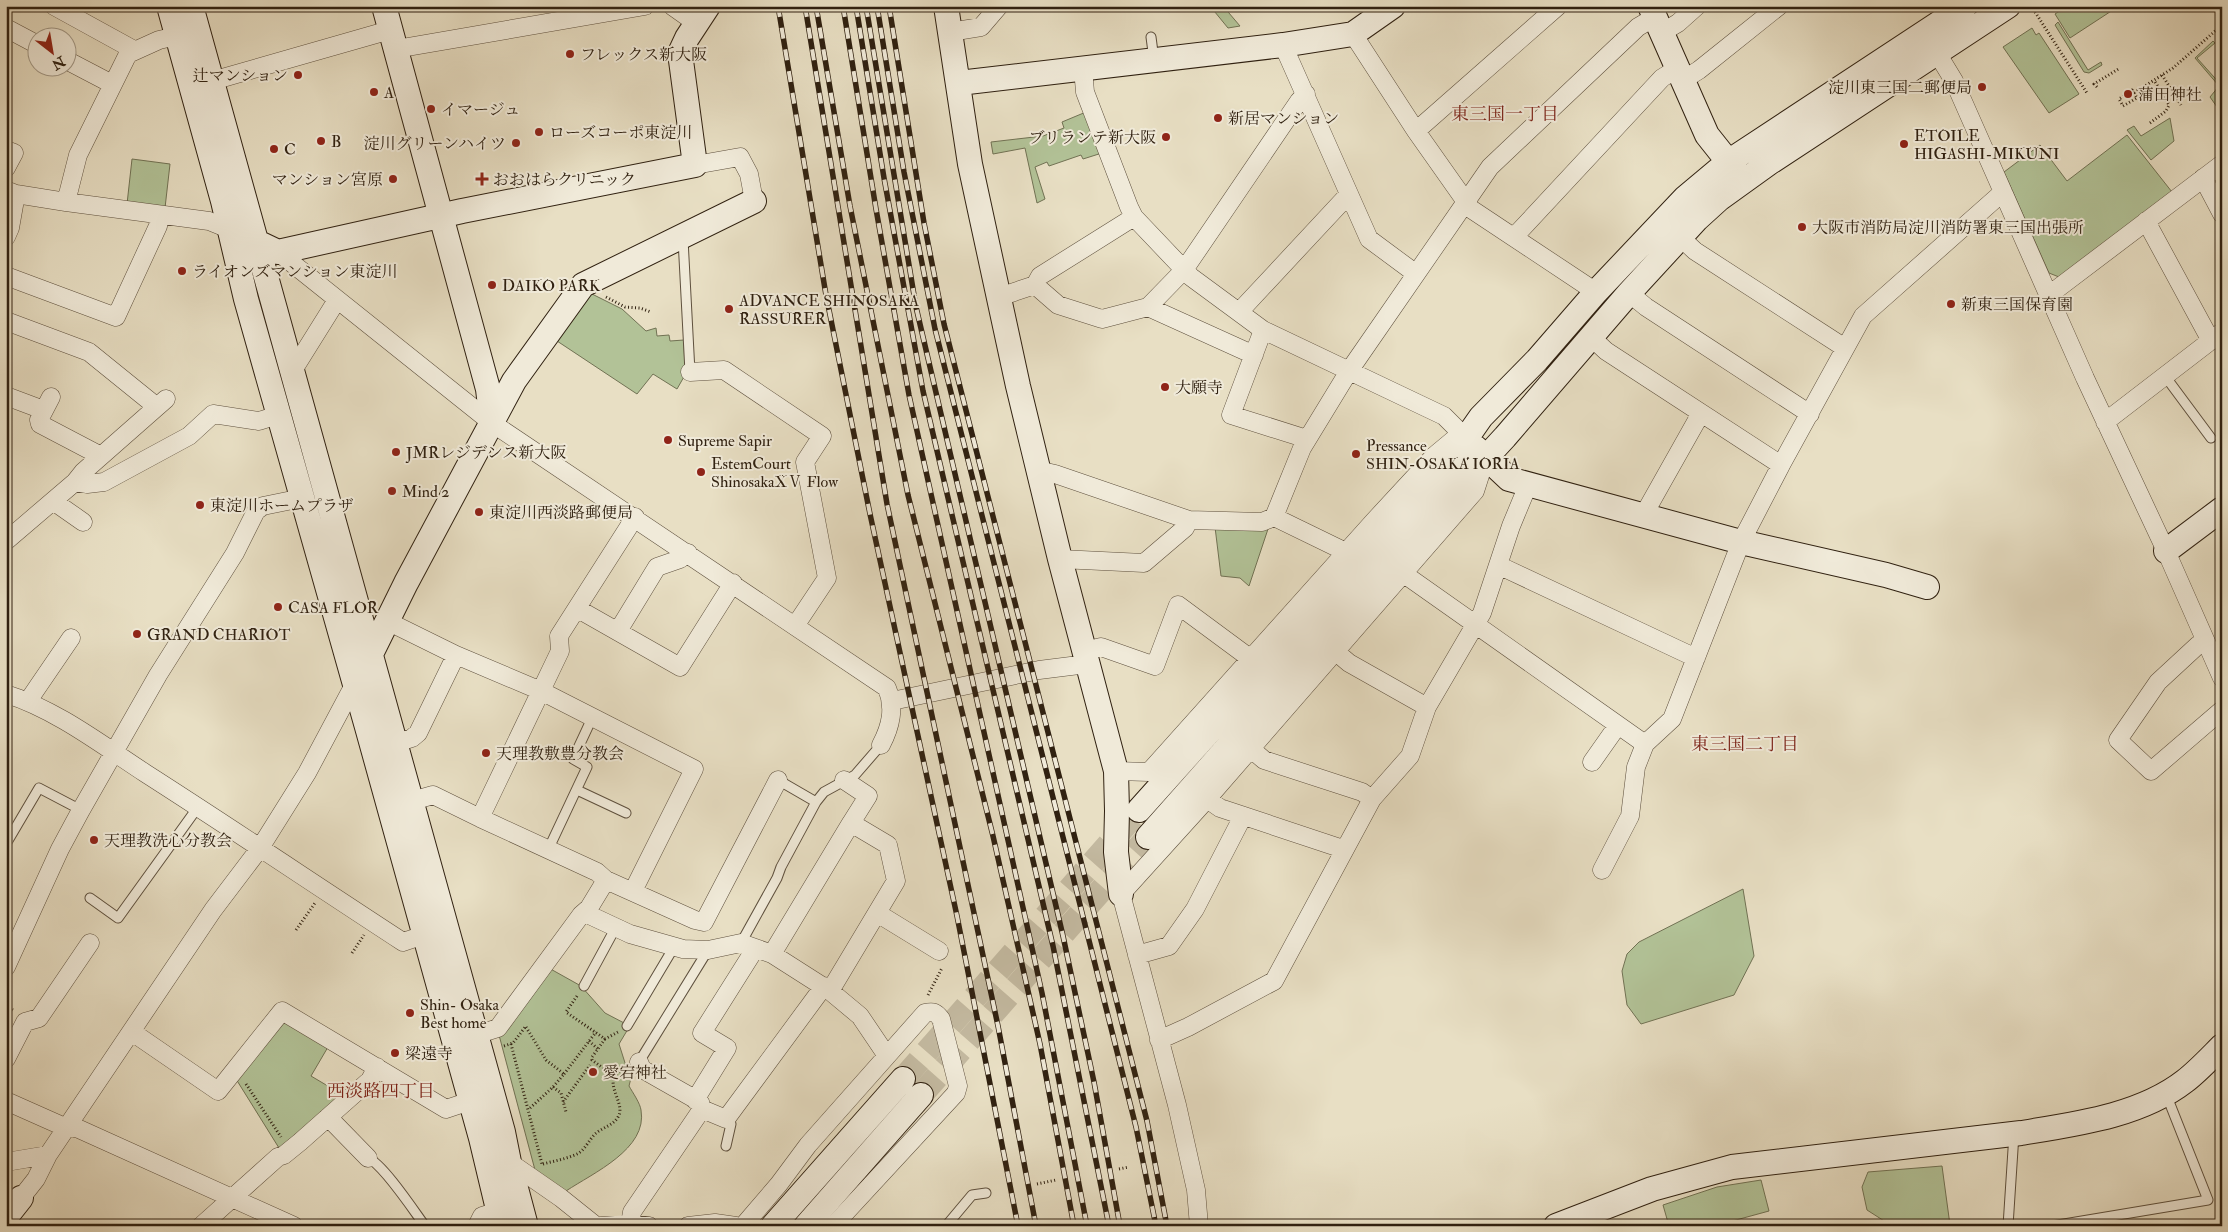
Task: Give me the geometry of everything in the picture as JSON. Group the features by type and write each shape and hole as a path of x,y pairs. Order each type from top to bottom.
{"street":[{"path":"54,6 134,50"},
{"path":"169,6 230,229 246,299 355,683 470,1101 500,1218 482,1216 477,1226"},
{"path":"191,6 257,242 269,294 396,743 503,1132 526,1226"},
{"path":"384,6 488,389 492,423"},
{"path":"212,81 393,40 645,6"},
{"path":"672,6 702,15 683,45 680,60 695,165"},
{"path":"946,6 970,164 1037,470 1116,771 1118,811 1116,852 1121,894 1177,1106 1192,1173 1199,1226"},
{"path":"950,32 980,27 999,6"},
{"path":"1416,131 1558,6"},
{"path":"1037,470 1055,474 1189,520 1262,522 1274,517 1307,440 1349,371 1464,201 1490,167 1638,27 1655,19 1678,23 1697,6"},
{"path":"1514,237 1662,78 1699,70 1779,6"},
{"path":"1148,836 1486,458 1679,236 1719,198 2008,6"},
{"path":"1139,810 1446,466 1464,436 1537,360 1596,292 1685,198 1728,162 1962,7"},
{"path":"959,83 1083,68 1153,48 1283,45 1353,34 1385,8"},
{"path":"1655,19 1707,135 1744,181"},
{"path":"6,28 28,40"},
{"path":"1353,34 1416,131 1471,209 1596,292"},
{"path":"66,202 78,155 128,54 134,50 177,36"},
{"path":"1283,45 1369,240 1415,274"},
{"path":"1937,53 1954,80 2105,422 2213,646 2222,678"},
{"path":"78,66 112,84"},
{"path":"1083,68 1085,92 1134,216 1184,270 1263,330 1444,416 1509,480 1741,542 1886,575 1928,588"},
{"path":"1035,285 1058,305 1102,319 1148,308 1184,270 1299,101 1306,94"},
{"path":"6,150 14,153 6,168"},
{"path":"6,1217 36,1179 48,1155 213,910 260,848 307,773 514,381 583,285 754,201 749,174 740,157 441,216 278,252"},
{"path":"2049,295 2222,164"},
{"path":"2203,178 2222,214"},
{"path":"6,237 10,228 11,192 66,202 217,223 278,252 492,423 887,688 892,701 890,728 881,745"},
{"path":"1602,870 1630,816 1636,767 1645,744 1672,719 1741,542 1863,316 2003,192"},
{"path":"1239,312 1349,194"},
{"path":"6,276 116,316 158,226 160,215"},
{"path":"999,297 1035,285 1040,276 1134,216"},
{"path":"2105,422 2216,337 2146,221"},
{"path":"1679,236 1695,251 1845,348"},
{"path":"1629,294 1810,414"},
{"path":"292,372 336,300"},
{"path":"1148,308 1254,355"},
{"path":"6,321 89,352 161,403 83,472 75,482 6,541"},
{"path":"1263,330 1231,415 1307,440"},
{"path":"1590,337 1606,351 1781,465"},
{"path":"690,372 724,370 822,436 805,462 827,578 795,626"},
{"path":"6,396 38,408 42,414"},
{"path":"51,397 42,414 40,424 101,456"},
{"path":"1643,516 1701,413"},
{"path":"75,482 88,484 104,482 189,436 212,414 259,421 278,415"},
{"path":"1116,771 1149,772 1434,456 1464,436"},
{"path":"1121,894 1207,799 1475,491 1486,458"},
{"path":"1159,1040 1274,981 1343,849 1372,799 1410,756 1427,707 1482,613 1511,526 1528,485"},
{"path":"7,961 60,849 113,752 235,553 256,511 263,506 302,498"},
{"path":"53,501 83,522"},
{"path":"2166,551 2222,509"},
{"path":"480,818 560,651 560,636 634,517"},
{"path":"1274,517 1346,552"},
{"path":"1060,559 1144,563 1185,528 1189,520"},
{"path":"618,631 657,567 680,559 688,553"},
{"path":"1498,565 1696,658"},
{"path":"1404,574 1645,744"},
{"path":"578,609 680,667 733,584"},
{"path":"892,701 1039,670 1086,658 1101,647 1155,666 1178,605 1251,659"},
{"path":"386,621 456,655 541,690 694,769 633,891"},
{"path":"28,701 71,638"},
{"path":"2213,646 2158,682 2118,740 2152,771 2222,710"},
{"path":"1336,652 1348,663 1427,707"},
{"path":"396,743 412,738 418,733 456,655"},
{"path":"6,694 28,701 113,752 403,942 424,935"},
{"path":"1592,762 1618,725"},
{"path":"1250,748 1264,760 1362,792 1372,799"},
{"path":"412,801 433,794 597,872 606,880 695,920 704,922 778,780"},
{"path":"772,954 868,796 844,780"},
{"path":"1207,799 1220,808 1343,849"},
{"path":"1137,955 1170,946 1195,909 1243,816"},
{"path":"640,1064 642,1069 726,1119 827,988 896,881 888,845 851,823"},
{"path":"476,1035 498,1028 580,915 585,913 606,880"},
{"path":"585,913 630,934 674,947 694,951 748,946 772,954 827,988 860,1016 887,1056"},
{"path":"876,913 939,951"},
{"path":"6,1059 26,1022 39,1018 90,943"},
{"path":"630,1224 632,1212 699,1104 727,1048 702,1033 748,946"},
{"path":"132,1032 218,1091 282,1010 446,1109 470,1101"},
{"path":"743,1226 779,1184 808,1145 925,1013 931,1011 941,1018 958,1086 956,1093 833,1226"},
{"path":"1556,1226 1652,1189 1732,1167 2066,1126 2124,1111 2166,1093 2186,1081 2222,1046"},
{"path":"201,1226 232,1196 370,1080 378,1067"},
{"path":"773,1226 903,1079"},
{"path":"806,1226 921,1095"},
{"path":"6,1100 68,1127 79,1129 232,1196 294,1226"},
{"path":"328,1117 368,1158"},
{"path":"6,1162 48,1155"},
{"path":"509,1162 562,1198 596,1226"},
{"path":"688,1226 715,1223 736,1226"},
{"path":"601,1226 630,1224 649,1226"}],"lane":[{"path":"682,236 690,372"},
{"path":"2165,376 2212,438"},
{"path":"548,850 587,767 573,759 593,716"},
{"path":"748,946 781,867 816,802 824,792 854,775 881,745"},
{"path":"778,780 816,802"},
{"path":"6,844 39,788 81,810"},
{"path":"577,790 626,813"},
{"path":"90,898 118,918 198,807"},
{"path":"583,987 616,927"},
{"path":"627,1026 674,947"},
{"path":"640,1064 708,950"},
{"path":"2052,1226 2208,1200 2166,1093"},
{"path":"726,1119 731,1124 726,1146"},
{"path":"2008,1226 2014,1133"},
{"path":"368,1158 373,1160 382,1170 425,1226"},
{"path":"946,1226 972,1195 986,1193"}],"path":[{"path":"2035,12 2087,93"},
{"path":"2134,93 2173,68 2222,25"},
{"path":"2097,87 2094,84 2120,68"},
{"path":"2162,75 2181,105"},
{"path":"2150,123 2166,111 2169,105 2154,80"},
{"path":"2132,90 2134,93 2137,98 2123,106 2119,99 2132,90"},
{"path":"2166,99 2174,94"},
{"path":"583,285 625,307 640,308 650,312"},
{"path":"296,930 324,891"},
{"path":"925,1013 927,996 943,970 939,951"},
{"path":"583,987 566,1012 605,1039"},
{"path":"526,1027 546,1060 564,1074"},
{"path":"529,1109 554,1087 596,1032"},
{"path":"614,1077 592,1060 605,1039 616,1033"},
{"path":"589,1041 598,1049"},
{"path":"511,1044 544,1170 536,1182"},
{"path":"542,1164 579,1153 597,1132 616,1120 620,1112 613,1084 614,1077 619,1072 640,1064"},
{"path":"563,1102 590,1065"},
{"path":"235,1070 242,1076 284,1143 284,1154"},
{"path":"554,1087 561,1093 566,1112"},
{"path":"1119,1169 1129,1167"},
{"path":"1037,1184 1056,1180"}],"green space":[{"path":"1210,6 1223,6 1240,26 1228,28"},
{"path":"2067,6 2119,6 2070,38 2055,14"},
{"path":"2058,22 2088,70 2101,62 2102,65 2089,73 2084,72 2055,25"},
{"path":"2032,28 2036,35 2039,33 2079,94 2049,113 2003,47"},
{"path":"2213,41 2215,43 2197,58 2222,86 2222,103 2217,107 2210,97 2219,86 2195,58"},
{"path":"1086,112 1102,153 1083,159 1081,155 1049,166 1047,162 1035,167 1045,199 1037,203 1025,148 993,154 991,142 1043,136 1064,128 1062,122"},
{"path":"2170,118 2174,141 2151,160 2127,130 2134,126 2141,136"},
{"path":"2127,135 2172,192 2059,277 2049,273 2004,172 2040,145 2067,181"},
{"path":"132,159 170,164 165,208 127,204"},
{"path":"588,292 622,309 646,331 656,328 657,336 669,335 670,341 684,340 685,375 677,389 653,374 637,394 554,339"},
{"path":"1269,526 1249,586 1240,578 1221,576 1215,527"},
{"path":"1743,889 1754,956 1734,995 1641,1024 1627,1005 1622,971 1627,954 1639,942"},
{"path":"547,967 581,986 605,1013 626,1024 628,1029 619,1044 626,1066 637,1062 638,1071 631,1078 629,1086 641,1110 641,1124 636,1137 616,1158 566,1191 535,1170 499,1035"},
{"path":"286,1022 328,1047 311,1076 343,1095 279,1148 236,1079 280,1024"},
{"path":"1942,1166 1950,1225 1892,1226 1867,1210 1862,1187 1868,1172"},
{"path":"1761,1180 1769,1211 1714,1226 1669,1226 1663,1205 1717,1187"}],"tunnel":[{"path":"903,1079 1139,810"},
{"path":"921,1095 1148,837"}],"railway":[{"path":"778,6 826,295 870,514 957,916 1018,1226"},
{"path":"805,6 887,504 998,1026 1036,1226"},
{"path":"816,6 850,206 908,495 993,836 1040,1044 1074,1226"},
{"path":"843,6 909,395 1042,993 1087,1226"},
{"path":"856,6 884,178 923,391 1053,946 1109,1226"},
{"path":"866,6 916,307 1063,936 1094,1082 1120,1226"},
{"path":"877,6 904,172 935,329 1136,1127 1156,1226"},
{"path":"889,6 924,223 944,324 1147,1121 1167,1226"}],"place":[{"name":"フレックス新大阪","path":"570,54"},
{"name":"辻マンション","path":"298,75"},
{"name":"淀川東三国二郵便局","path":"1982,87"},
{"name":"A","path":"374,92"},
{"name":"蒲田神社","path":"2128,94"},
{"name":"イマージュ","path":"431,109"},
{"name":"新居マンション","path":"1218,118"},
{"name":"ローズコーポ東淀川","path":"539,132"},
{"name":"ブリランテ新大阪","path":"1166,137"},
{"name":"B","path":"321,141"},
{"name":"淀川グリーンハイツ","path":"516,143"},
{"name":"ETOILE HIGASHI-MIKUNI","path":"1904,144"},
{"name":"C","path":"274,149"},
{"name":"マンション宮原","path":"393,179"},
{"name":"おおはらクリニック","path":"482,179"},
{"name":"大阪市消防局淀川消防署東三国出張所","path":"1802,227"},
{"name":"ライオンズマンション東淀川","path":"182,271"},
{"name":"DAIKO PARK","path":"492,285"},
{"name":"新東三国保育園","path":"1951,304"},
{"name":"ADVANCE SHINOSAKA RASSURER","path":"729,309"},
{"name":"大願寺","path":"1165,387"},
{"name":"Supreme Sapir","path":"668,440"},
{"name":"JMRレジデンス新大阪","path":"396,452"},
{"name":"Pressance SHIN-OSAKA IORIA","path":"1356,454"},
{"name":"EstemCourt ShinosakaXⅤ Flow","path":"701,472"},
{"name":"Mind 2","path":"392,491"},
{"name":"東淀川ホームプラザ","path":"200,505"},
{"name":"東淀川西淡路郵便局","path":"479,512"},
{"name":"CASA FLOR","path":"278,607"},
{"name":"GRAND CHARIOT","path":"137,634"},
{"name":"天理教敷豊分教会","path":"486,753"},
{"name":"天理教洗心分教会","path":"94,840"},
{"name":"Shin- Osaka Best home","path":"410,1013"},
{"name":"梁遠寺","path":"395,1053"},
{"name":"愛宕神社","path":"593,1072"}],"district":[{"name":"東三国一丁目","path":"1505,114"},
{"name":"東三国二丁目","path":"1745,744"},
{"name":"西淡路四丁目","path":"381,1091"}]}
